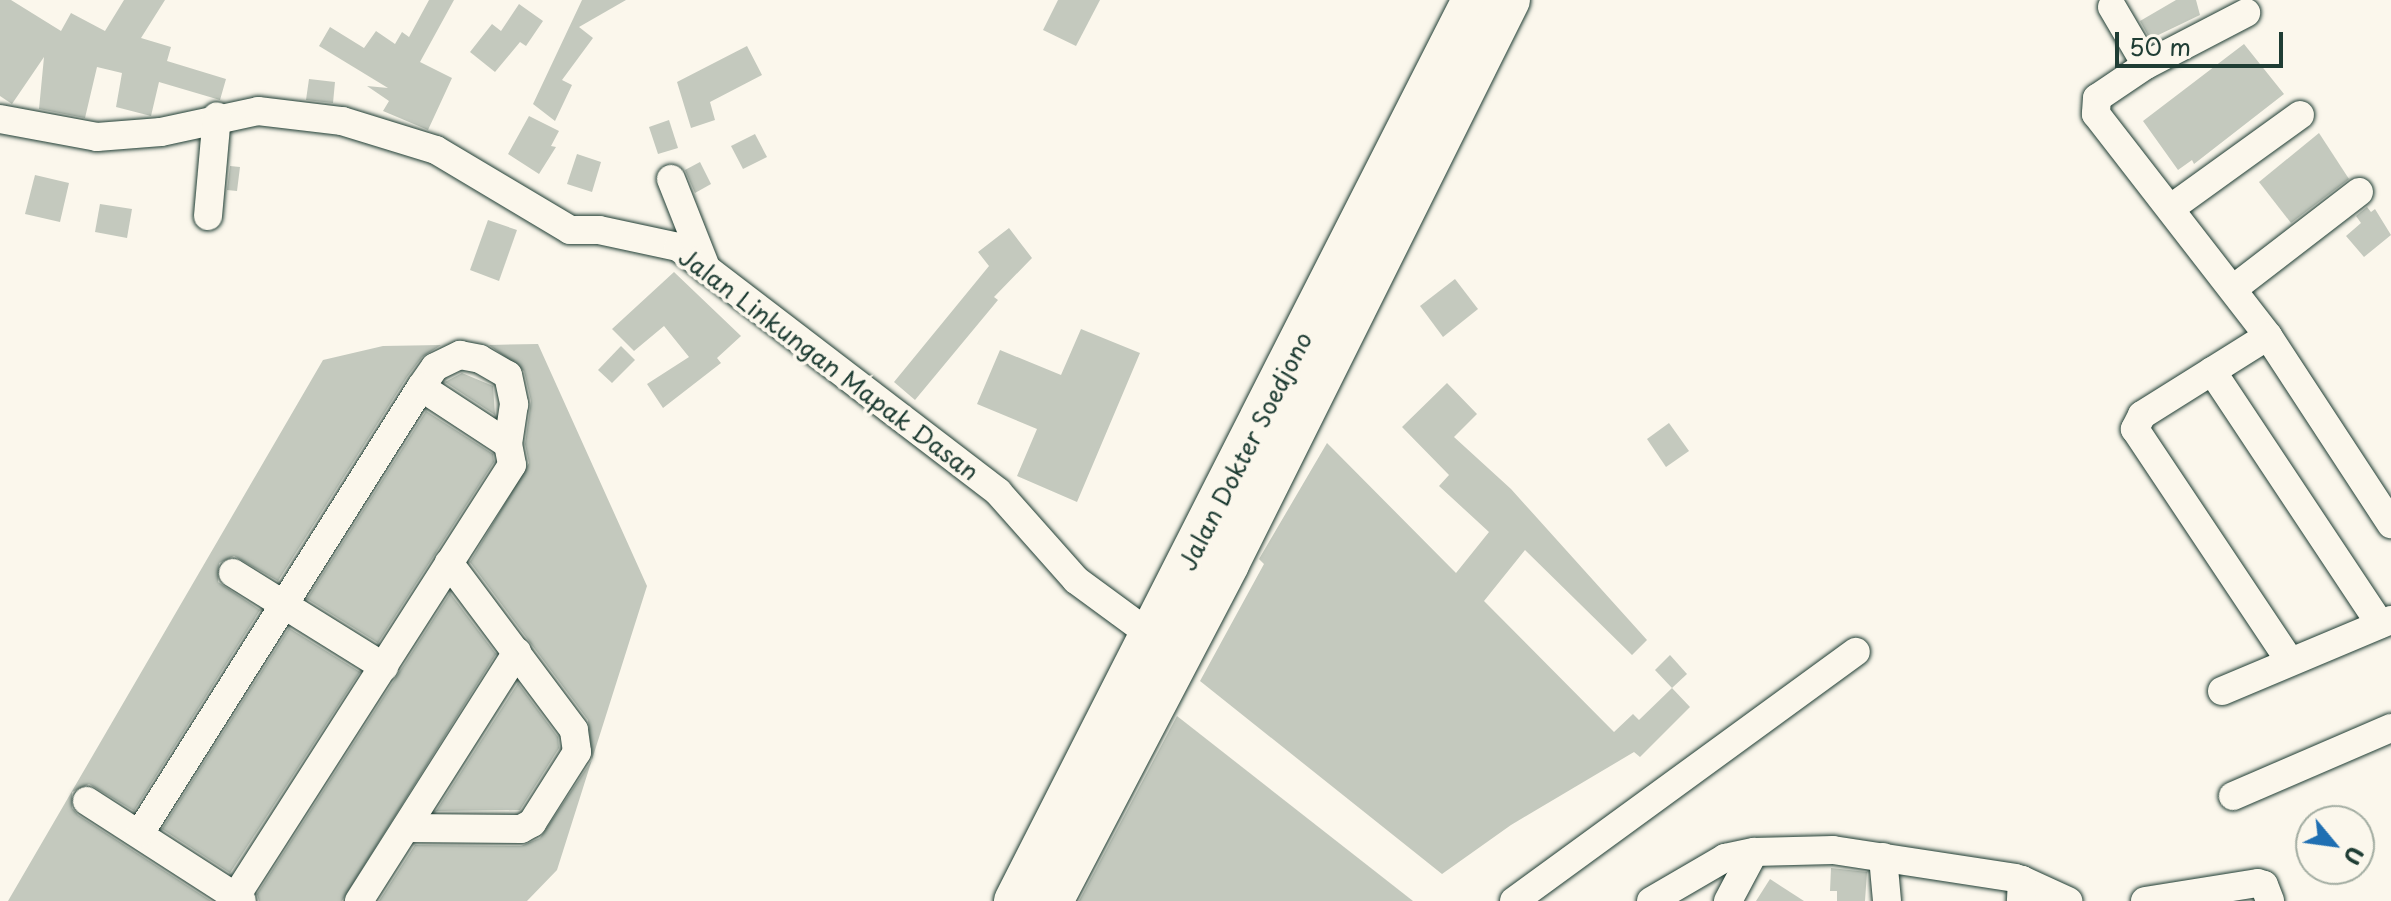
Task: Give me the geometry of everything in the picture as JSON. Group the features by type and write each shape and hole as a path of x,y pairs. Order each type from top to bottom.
{"highway":[{"name":"Jalan Dokter Soedjono","path":"1015,901 1473,0"},
{"name":"Jalan Dokter Soedjono","path":"1052,901 1228,564 1509,0"}],"street":[{"path":"2115,2 2146,65"},
{"path":"2246,13 2146,65 2097,98 2094,110 2268,336 2391,524"},
{"name":"Jalan Linkungan Mapak Dasan","path":"0,119 97,137 161,132 217,116 290,114 395,135 466,166 570,230 678,247 998,492 1076,580 1151,635"},
{"path":"2171,208 2300,115"},
{"path":"208,216 217,116"},
{"path":"671,179 707,270"},
{"path":"2233,289 2359,192"},
{"path":"2268,336 2142,415 2135,429 2289,660"},
{"path":"87,801 140,833 237,900 512,465 508,444 514,404 508,375 480,359 460,355 435,367 140,833"},
{"path":"2212,371 2386,622 2289,660 2222,691"},
{"path":"421,387 508,444"},
{"path":"406,828 521,829 532,823 577,752 574,730 449,563"},
{"path":"233,573 384,667"},
{"path":"359,901 517,652"},
{"path":"1514,901 1856,652"},
{"path":"2233,796 2391,728"},
{"path":"1651,901 1712,864 1754,852 1833,850 1883,857 2068,901"},
{"path":"1728,901 1754,852"},
{"path":"1883,857 1887,901"},
{"path":"2145,901 2258,883 2264,885 2270,901"}],"building":[{"path":"0,0 11,0 61,31 71,13 105,31 124,0 165,0 141,38 171,47 167,61 226,79 220,100 159,82 151,116 116,107 122,73 97,67 85,118 39,109 44,57 12,104 0,96"},
{"path":"429,0 454,0 420,62 452,78 428,130 383,111 389,101 367,86 388,88 319,46 330,27 364,48 376,31 395,44 402,32 409,37"},
{"path":"582,0 626,0 579,27 593,38 562,80 572,85 555,121 533,104"},
{"path":"1058,0 1100,0 1076,46 1043,30"},
{"path":"2176,0 2196,0 2200,15 2150,39 2140,21"},
{"path":"519,4 543,21 526,46 520,42 495,72 470,52 492,24 501,31"},
{"path":"2244,44 2284,94 2194,164 2192,160 2178,170 2143,121"},
{"path":"747,46 762,75 710,102 715,120 691,128 677,82"},
{"path":"309,79 335,82 333,103 306,100"},
{"path":"529,116 559,131 551,146 556,147 539,174 508,154"},
{"path":"669,120 678,148 658,154 649,127"},
{"path":"2319,133 2349,179 2291,223 2259,182"},
{"path":"755,134 767,157 743,169 731,146"},
{"path":"577,154 601,162 592,192 567,184"},
{"path":"700,162 711,184 695,193 685,170"},
{"path":"230,166 240,167 237,191 227,190"},
{"path":"35,175 69,183 60,222 25,214"},
{"path":"100,204 132,209 127,238 95,232"},
{"path":"2367,207 2371,212 2375,209 2391,235 2364,257 2346,236 2361,223 2356,216"},
{"path":"488,220 517,230 499,281 470,270"},
{"path":"1009,228 1032,258 994,297 998,300 915,400 894,382 989,266 978,252"},
{"path":"674,272 741,336 717,358 721,363 663,408 647,384 689,357 664,326 634,351 612,329"},
{"path":"1455,279 1478,309 1443,337 1420,306"},
{"path":"1081,329 1140,353 1077,502 1017,476 1037,429 977,404 1000,350 1061,375"},
{"path":"538,344 647,586 592,760 588,720 470,562 529,463 525,444 531,401 524,371 489,345"},
{"path":"441,345 422,357 407,377 278,581 234,556 219,563 218,582 260,610 134,811 89,784 72,792 72,808 78,815 211,901 8,901 323,360 383,346"},
{"path":"621,346 635,360 612,383 598,370"},
{"path":"462,373 493,386 495,415 445,382"},
{"path":"1447,383 1477,414 1454,437 1511,489 1647,640 1632,655 1525,550 1484,601 1614,732 1633,714 1639,720 1672,688 1690,707 1640,757 1634,752 1511,825 1442,874 1200,681 1264,564 1259,559 1327,443 1456,573 1489,532 1439,486 1449,475 1402,427"},
{"path":"426,411 493,454 494,462 378,643 307,599"},
{"path":"1669,423 1689,451 1666,467 1647,439"},
{"path":"450,593 496,654 342,901 259,901 257,894"},
{"path":"289,628 360,672 230,873 162,829"},
{"path":"1670,655 1687,674 1672,688 1655,670"},
{"path":"518,683 558,737 559,748 520,810 436,811"},
{"path":"1177,716 1413,901 1079,901"},
{"path":"592,760 557,870 527,901 379,901 415,845 521,846 540,838"},
{"path":"1831,868 1867,872 1865,901 1837,901 1837,891 1830,891"},
{"path":"1770,879 1804,901 1756,901"}]}
